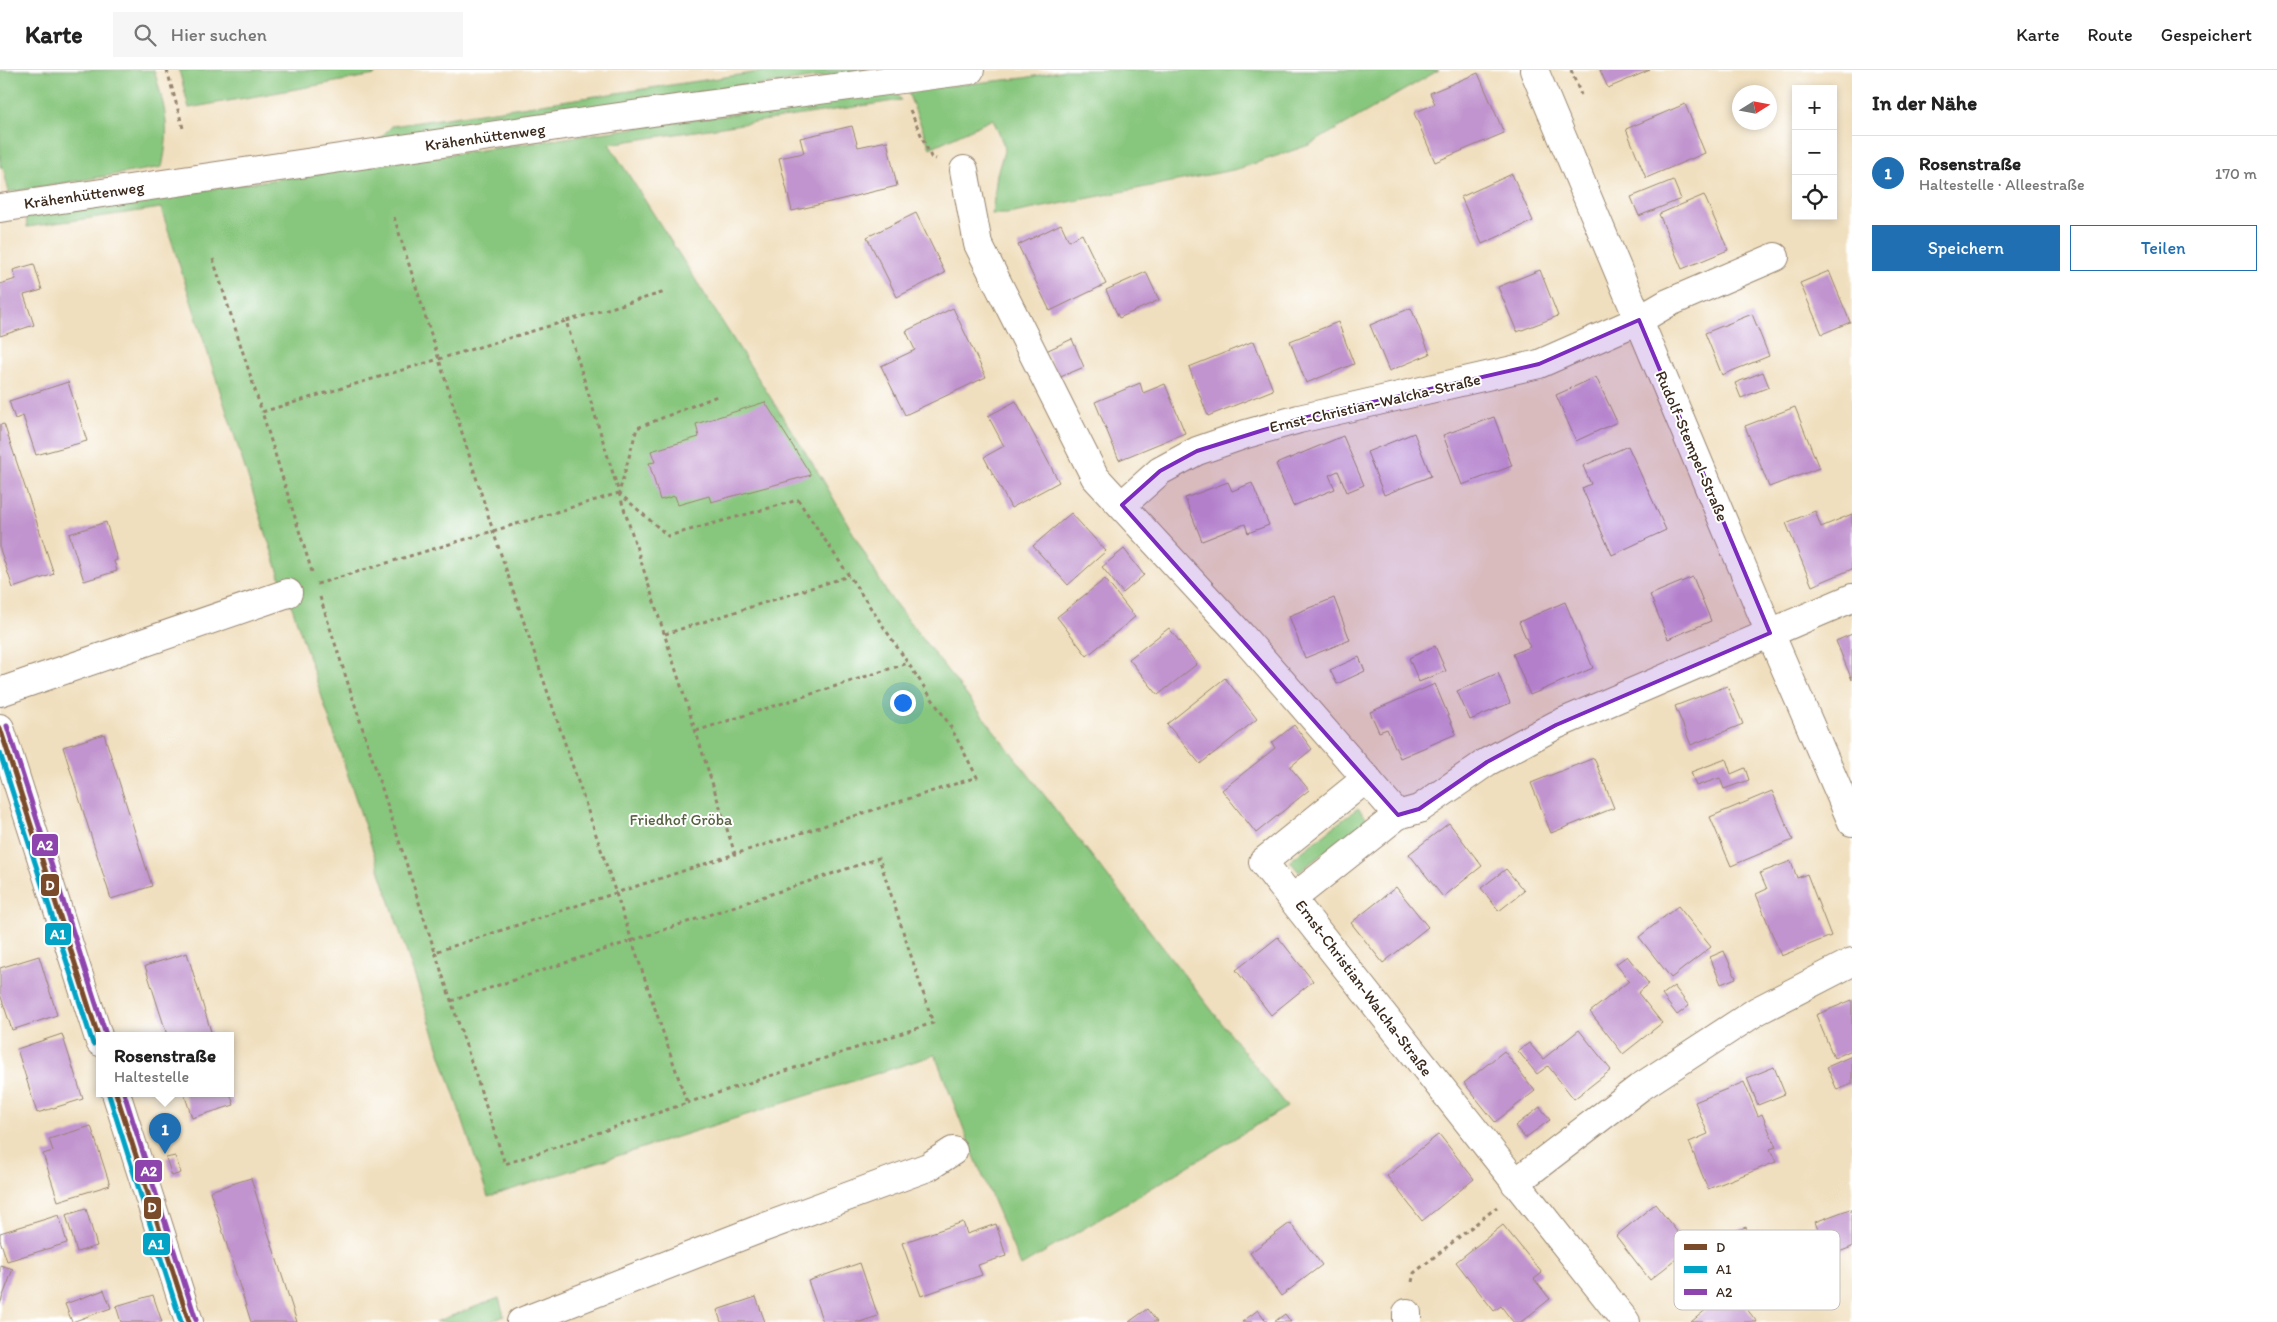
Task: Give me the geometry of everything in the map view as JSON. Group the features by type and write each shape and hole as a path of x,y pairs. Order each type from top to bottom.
{"street":[{"name":"Krähenhüttenweg","path":"0,208 652,112 970,70"},
{"name":"Rudolf-Stempel-Straße","path":"1534,70 1770,633 1852,822"},
{"path":"964,170 978,244 1094,477 1241,635 1398,815"},
{"name":"Ernst-Christian-Walcha-Straße","path":"1122,505 1160,471 1197,451 1246,434 1299,419 1539,364 1639,320 1668,303 1775,257"},
{"path":"0,692 288,593"},
{"name":"Ernst-Christian-Walcha-Straße","path":"1626,1322 1292,899 1398,815 1419,809 1487,762 1556,725 1852,598"},
{"path":"0,728 97,1032"},
{"path":"1292,899 1263,862 1367,778"},
{"path":"1517,1186 1647,1082 1756,1011 1852,962"},
{"path":"117,1097 189,1322"},
{"path":"522,1322 756,1230 928,1168 953,1151"}],"path":[{"path":"167,70 182,128"},
{"path":"900,79 905,98 931,157 964,170"},
{"path":"394,217 492,531 630,941 687,1103"},
{"path":"213,259 316,584 435,952 451,1001 505,1164 933,1023 879,858 451,1001"},
{"path":"262,412 665,292"},
{"path":"566,321 619,493 736,854"},
{"path":"619,493 637,428 717,396"},
{"path":"288,593 619,493"},
{"path":"435,952 977,778 949,724 798,500 668,536 619,493"},
{"path":"664,634 849,576"},
{"path":"696,731 908,663"},
{"path":"1407,1317 1414,1273 1517,1186"}],"highlighted area":[{"path":"1639,320 1770,633 1556,725 1487,762 1419,809 1398,815 1122,505 1160,471 1197,451 1299,419 1539,364"}],"green space":[{"path":"0,70 154,70 166,118 165,153 162,167 9,192 3,167 0,167"},
{"path":"179,70 374,70 375,75 189,108"},
{"path":"773,70 867,70 378,140 392,126"},
{"path":"1065,70 1439,70 1309,145 1238,169 1008,214 992,214 997,174 1005,148 993,119 930,148 907,90 1024,78"},
{"name":"Friedhof Gröba","path":"895,91 901,100 609,144 823,480 887,593 1287,1107 1021,1266 975,1158 935,1055 488,1197 292,607 281,580 161,208 27,227 26,217 243,184"},
{"path":"1358,808 1367,819 1299,872 1290,861"},
{"path":"499,1298 504,1316 489,1322 435,1322"}],"building":[{"path":"1600,70 1650,70 1608,88"},
{"path":"1478,73 1504,133 1435,162 1414,113 1435,104 1430,93"},
{"path":"1685,104 1705,153 1646,178 1626,129"},
{"path":"852,126 858,147 887,141 897,186 792,211 779,158 804,153 800,138"},
{"path":"1512,174 1533,221 1482,244 1461,197"},
{"path":"1673,180 1681,199 1639,216 1631,197"},
{"path":"1704,195 1728,250 1682,269 1659,214"},
{"path":"916,213 945,273 897,297 867,237"},
{"path":"1061,224 1069,241 1082,234 1106,284 1050,311 1018,245"},
{"path":"34,264 42,290 24,295 34,325 0,336 0,284 16,279 13,270"},
{"path":"1540,270 1558,316 1517,332 1498,287"},
{"path":"1829,271 1850,322 1822,334 1800,283"},
{"path":"1146,272 1159,300 1119,318 1106,290"},
{"path":"953,308 986,377 905,415 881,366 915,350 906,331"},
{"path":"1411,308 1430,354 1389,371 1370,325"},
{"path":"1752,314 1769,356 1722,375 1705,333"},
{"path":"1338,322 1354,364 1306,383 1290,341"},
{"path":"1072,339 1084,367 1058,378 1046,351"},
{"path":"1254,341 1273,390 1208,416 1189,367"},
{"path":"1763,372 1769,387 1741,398 1735,383"},
{"path":"1596,377 1617,422 1576,441 1556,395"},
{"path":"68,382 87,441 36,455 23,416 15,419 9,401"},
{"path":"1140,383 1143,393 1165,384 1185,433 1119,460 1095,402"},
{"path":"1016,401 1059,482 1011,508 984,457 1004,446 988,416"},
{"path":"765,402 811,475 711,502 709,496 678,505 675,496 660,500 649,463 655,462 651,451 699,437 696,424"},
{"path":"1795,407 1819,468 1769,487 1745,426"},
{"path":"1494,417 1512,466 1462,485 1443,435"},
{"path":"4,424 54,574 13,588 0,549 0,425"},
{"path":"1414,433 1431,476 1384,495 1367,452"},
{"path":"1343,436 1364,485 1347,492 1338,471 1329,475 1335,489 1293,506 1276,464"},
{"path":"1628,446 1666,530 1612,555 1582,488 1591,484 1583,466"},
{"path":"1228,482 1232,491 1252,483 1269,525 1248,533 1245,524 1202,541 1185,498"},
{"path":"1815,511 1821,527 1852,514 1852,569 1812,586 1786,523"},
{"path":"1071,513 1106,551 1068,585 1033,546"},
{"path":"106,522 117,560 114,561 117,571 84,581 69,534"},
{"path":"1124,549 1144,575 1123,593 1102,567"},
{"path":"1693,577 1711,621 1668,639 1650,595"},
{"path":"1105,579 1135,617 1087,656 1057,617"},
{"path":"1334,598 1350,640 1305,658 1289,616"},
{"path":"1565,602 1593,668 1530,695 1513,654 1530,647 1519,622"},
{"path":"1169,628 1197,664 1158,695 1129,659"},
{"path":"1852,634 1852,680 1836,641"},
{"path":"1435,646 1446,671 1419,682 1409,658"},
{"path":"1359,657 1365,671 1337,684 1330,670"},
{"path":"1498,673 1510,703 1470,720 1457,691"},
{"path":"1225,678 1257,719 1200,764 1167,724"},
{"path":"1435,684 1456,734 1400,758 1387,729 1379,732 1370,712"},
{"path":"1727,686 1743,724 1691,745 1675,706"},
{"path":"1294,725 1312,749 1290,767 1309,790 1256,833 1222,790 1275,748 1272,743"},
{"path":"104,734 152,886 111,899 63,747"},
{"path":"1594,758 1614,808 1551,833 1531,783"},
{"path":"1726,759 1731,774 1745,768 1749,780 1724,789 1720,778 1696,786 1691,772"},
{"path":"1772,791 1793,840 1731,866 1710,817"},
{"path":"1449,823 1482,866 1443,897 1409,854"},
{"path":"1791,861 1797,878 1807,874 1831,936 1781,956 1756,894 1767,889 1760,873"},
{"path":"1506,869 1524,891 1499,911 1481,888"},
{"path":"1396,887 1428,927 1383,963 1351,923"},
{"path":"1678,906 1711,947 1671,978 1639,937"},
{"path":"1278,937 1313,981 1271,1015 1236,970"},
{"path":"1724,951 1736,978 1721,984 1710,957"},
{"path":"187,953 211,1032 166,1032 145,966"},
{"path":"39,956 57,1015 12,1030 0,994 0,968"},
{"path":"1627,956 1649,984 1638,993 1662,1023 1623,1054 1590,1012 1629,981 1616,964"},
{"path":"1674,986 1689,1006 1677,1015 1662,995"},
{"path":"1852,1000 1852,1050 1834,1058 1816,1015"},
{"path":"1579,1030 1611,1070 1574,1099 1548,1066 1537,1074 1518,1051 1529,1043 1543,1059"},
{"path":"62,1034 83,1099 37,1113 17,1049"},
{"path":"1504,1051 1535,1091 1495,1122 1464,1083"},
{"path":"1852,1056 1852,1084 1837,1090 1827,1067"},
{"path":"1774,1067 1785,1094 1758,1105 1747,1078"},
{"path":"1744,1082 1758,1116 1762,1114 1776,1147 1770,1149 1776,1162 1708,1189 1689,1142 1708,1134 1695,1102"},
{"path":"185,1097 231,1097 234,1105 192,1118"},
{"path":"1540,1107 1550,1120 1525,1138 1515,1126"},
{"path":"91,1126 110,1185 58,1201 43,1154 53,1151 49,1139"},
{"path":"1439,1134 1474,1179 1422,1221 1387,1176"},
{"path":"175,1156 181,1173 172,1176 166,1158"},
{"path":"251,1178 297,1322 251,1322 210,1191"},
{"path":"1655,1204 1676,1230 1674,1230 1674,1261 1650,1280 1616,1236"},
{"path":"86,1209 97,1246 77,1252 66,1215"},
{"path":"1850,1209 1852,1214 1852,1247 1840,1252 1840,1230 1818,1230 1815,1222"},
{"path":"59,1215 67,1243 7,1261 0,1240 0,1233"},
{"path":"963,1222 967,1234 996,1224 1006,1256 978,1265 982,1275 921,1296 902,1243"},
{"path":"1290,1223 1322,1265 1281,1296 1250,1253"},
{"path":"1503,1225 1542,1273 1534,1279 1550,1299 1521,1322 1513,1322 1501,1306 1494,1311 1456,1262"},
{"path":"860,1263 878,1316 860,1322 823,1322 808,1281"},
{"path":"0,1265 13,1269 0,1304"},
{"path":"104,1290 111,1308 72,1322 65,1304"},
{"path":"153,1295 162,1322 121,1322 116,1306"},
{"path":"756,1297 765,1322 721,1322 717,1310"},
{"path":"1147,1309 1157,1322 1129,1322"},
{"path":"1258,1310 1267,1322 1242,1322"},
{"path":"1706,1310 1748,1310 1757,1322 1691,1322"},
{"path":"1285,1314 1291,1322 1274,1322"}],"transit line":[{"name":"A2","path":"7,726 105,1032"},
{"name":"D","path":"0,728 97,1032"},
{"name":"A1","path":"0,753 93,1044"},
{"name":"A1","path":"110,1097 181,1322"},
{"name":"D","path":"117,1097 189,1322"},
{"name":"A2","path":"125,1097 196,1320"}],"place":[{"name":"Rosenstraße","path":"165,1154"}]}
